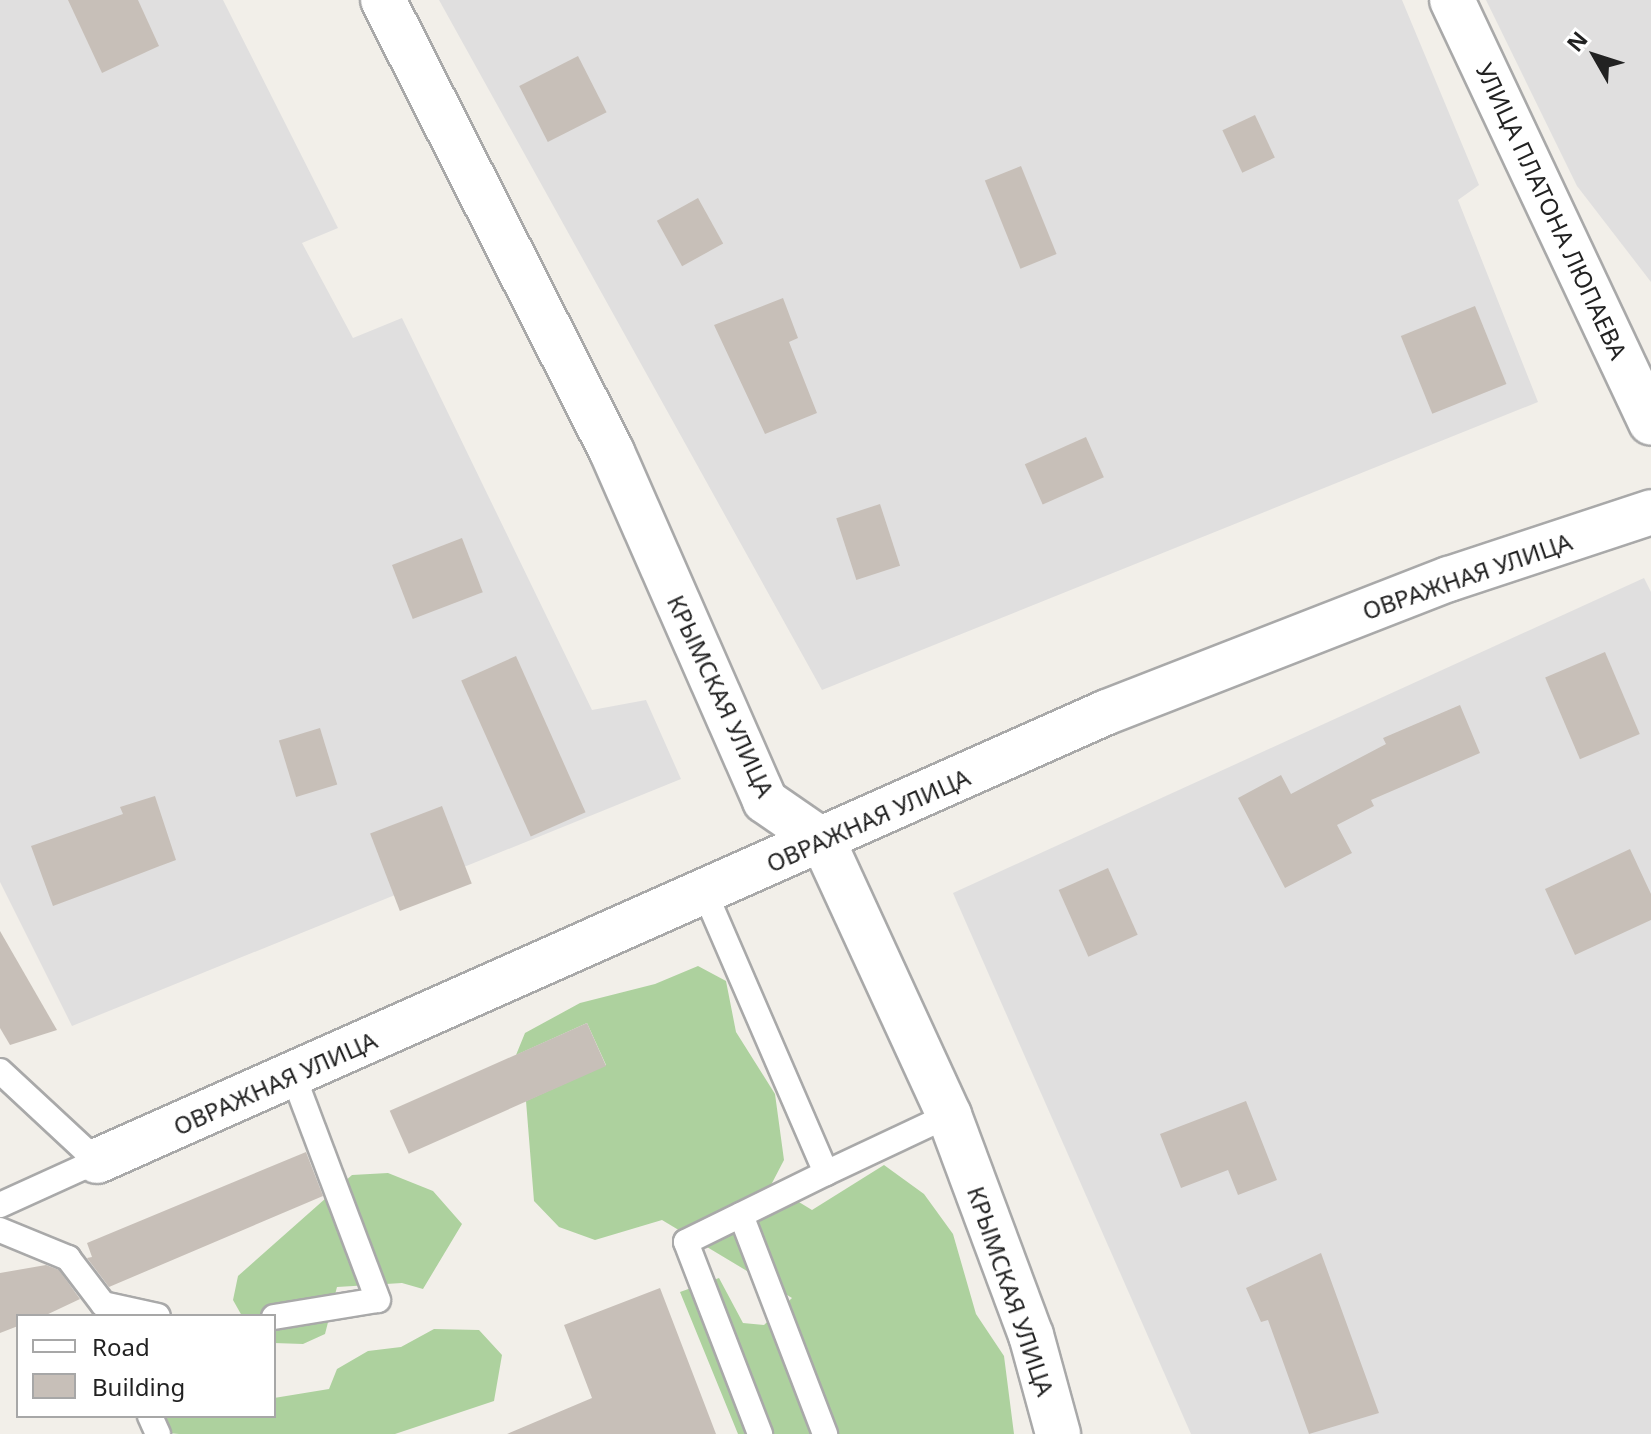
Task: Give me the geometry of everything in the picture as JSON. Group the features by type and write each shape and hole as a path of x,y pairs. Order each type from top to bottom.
{"street":[{"name":"КРЫМСКАЯ УЛИЦА","path":"383,0 612,452 765,801 823,841 949,1115 1031,1335 1058,1434"},
{"name":"УЛИЦА ПЛАТОНА ЛЮПАЕВА","path":"1452,0 1651,422"},
{"name":"ОВРАЖНАЯ УЛИЦА","path":"97,1161 823,841 1107,712 1449,579 1651,512"}],"lane":[{"path":"705,893 826,1173"},
{"path":"0,1071 97,1161 0,1205"},
{"path":"276,1317 378,1300 293,1075"},
{"path":"760,1434 686,1242 949,1115"},
{"path":"741,1215 825,1434"},
{"path":"0,1230 68,1258 105,1310 140,1314"}],"shaded area":[{"path":"0,0 223,0 338,228 302,243 353,338 402,318 592,710 646,700 681,779 72,1026 0,882"},
{"path":"439,0 1402,0 1479,185 1458,200 1538,402 822,690"},
{"path":"1486,0 1651,0 1651,282 1577,186"},
{"path":"1644,578 1651,592 1651,1434 1191,1434 953,893"}],"green space":[{"path":"698,966 726,981 736,1032 775,1094 784,1160 771,1185 812,1210 884,1165 924,1194 953,1234 976,1314 1004,1356 1014,1434 738,1434 680,1292 719,1278 743,1323 764,1325 792,1298 662,1220 595,1240 559,1227 534,1201 526,1101 606,1065 587,1023 516,1055 525,1033 580,1003 655,984"},
{"path":"388,1173 433,1191 462,1224 423,1289 402,1283 337,1287 325,1334 303,1344 276,1343 276,1314 241,1314 233,1300 238,1276 352,1175"},
{"path":"434,1329 479,1330 502,1355 494,1401 395,1434 179,1434 157,1432 148,1418 276,1418 276,1398 329,1389 337,1369 368,1351 401,1347"}],"building":[{"path":"68,0 138,0 159,46 102,73"},
{"path":"578,56 607,112 548,142 519,86"},
{"path":"1255,115 1275,158 1242,173 1222,130"},
{"path":"1021,166 1057,254 1020,269 985,181"},
{"path":"698,198 723,243 682,266 657,221"},
{"path":"783,298 798,338 789,342 817,413 765,434 714,325"},
{"path":"1475,306 1506,384 1432,414 1401,336"},
{"path":"1086,437 1104,477 1043,504 1025,464"},
{"path":"880,504 900,566 856,580 836,518"},
{"path":"462,538 483,592 413,619 392,565"},
{"path":"1605,652 1640,734 1580,759 1545,677"},
{"path":"516,656 586,812 531,837 461,680"},
{"path":"1460,705 1480,753 1371,800 1374,806 1337,825 1352,853 1285,888 1238,798 1281,775 1291,794 1386,744 1383,738"},
{"path":"320,728 337,784 296,797 279,741"},
{"path":"155,796 176,860 53,906 31,846 123,814 120,807"},
{"path":"442,806 472,883 400,911 370,834"},
{"path":"1630,849 1651,894 1651,920 1575,955 1545,889"},
{"path":"1108,868 1138,935 1088,957 1059,890"},
{"path":"0,931 57,1030 10,1045 0,1028"},
{"path":"587,1023 606,1066 409,1154 390,1111"},
{"path":"1246,1101 1277,1180 1238,1195 1228,1170 1181,1188 1160,1134"},
{"path":"306,1152 323,1196 109,1287 87,1258 92,1257 87,1243"},
{"path":"1321,1253 1379,1413 1309,1434 1268,1320 1261,1322 1246,1288"},
{"path":"46,1265 59,1270 80,1299 48,1314 16,1314 16,1327 0,1333 0,1273"},
{"path":"660,1288 716,1434 507,1434 592,1398 564,1325"}]}
